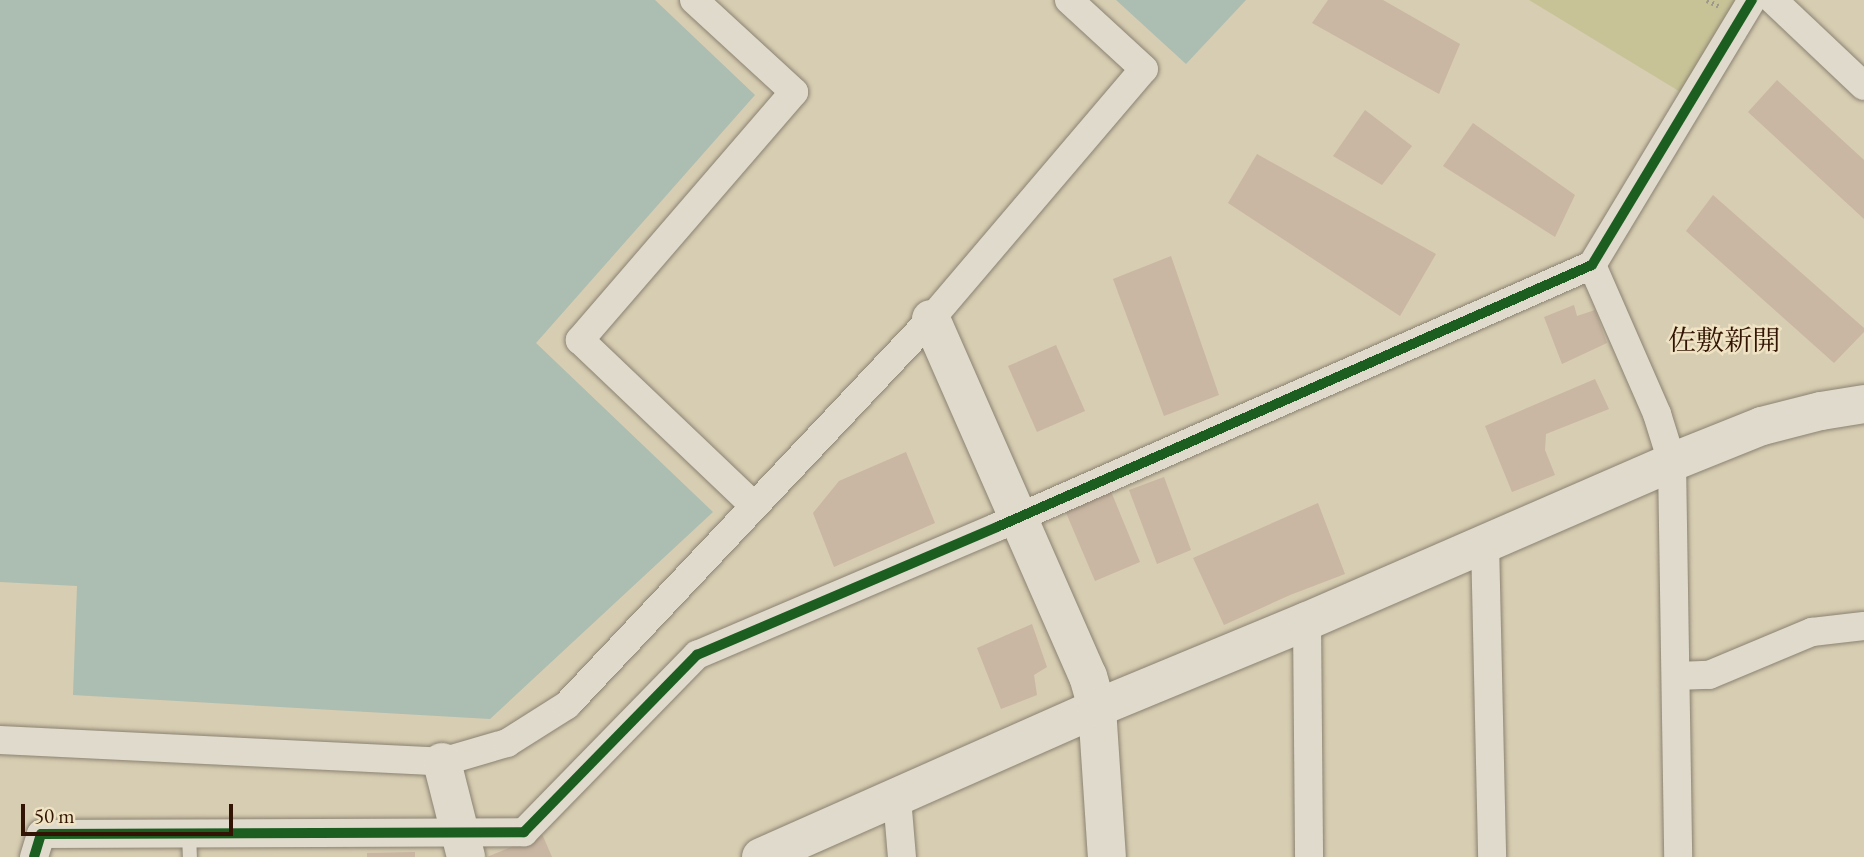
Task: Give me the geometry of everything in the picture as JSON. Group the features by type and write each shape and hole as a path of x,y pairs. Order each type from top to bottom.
{"street":[{"path":"694,0 794,92 580,340 753,505"},
{"path":"0,740 442,762 507,743 567,705 931,319 1144,69 1069,0"},
{"path":"34,857 41,834 190,845 463,844 524,832 697,655 1592,265 1752,0"},
{"path":"1773,0 1864,86"},
{"path":"1592,265 1657,414 1672,462 1678,857"},
{"path":"931,319 1020,516 1088,676 1097,708 1107,857"},
{"path":"761,857 1097,708 1307,621 1672,462 1762,426 1821,411 1864,404"},
{"path":"1485,542 1492,857"},
{"path":"1307,621 1309,857"},
{"path":"1676,676 1709,675 1812,632 1864,626"},
{"path":"442,762 463,844"},
{"path":"897,798 902,857"}],"shaded area":[{"path":"0,0 655,0 755,95 536,343 713,512 490,719 73,695 77,586 0,582"},
{"path":"1116,0 1246,0 1186,64"},
{"path":"1529,0 1736,0 1682,93"}],"building":[{"path":"1328,0 1383,0 1460,44 1439,94 1312,23"},
{"path":"1777,80 1864,160 1864,219 1748,112"},
{"path":"1365,110 1412,146 1382,185 1333,156"},
{"path":"1473,123 1575,195 1555,237 1443,166"},
{"path":"1257,154 1436,254 1400,316 1228,203"},
{"path":"1713,195 1864,328 1864,332 1834,363 1686,231"},
{"path":"1171,256 1219,395 1164,416 1113,279"},
{"path":"1574,305 1577,316 1595,310 1607,343 1562,364 1544,317"},
{"path":"1056,345 1085,411 1037,432 1008,366"},
{"path":"1595,379 1609,409 1546,434 1545,450 1555,475 1512,492 1485,426"},
{"path":"906,452 935,523 834,567 813,513 839,481"},
{"path":"1164,477 1191,550 1157,564 1129,490"},
{"path":"1110,489 1140,562 1095,581 1064,508"},
{"path":"1318,503 1345,574 1224,625 1193,558"},
{"path":"1032,624 1047,667 1034,675 1037,695 1001,709 977,648"},
{"path":"542,834 552,857 487,857"},
{"path":"415,852 415,857 367,857 367,853"}],"cycle path":[{"path":"34,857 41,834 524,832 697,655 997,527 1592,265 1752,0"}],"district":[{"name":"佐敷新開","path":"1724,340"}]}
